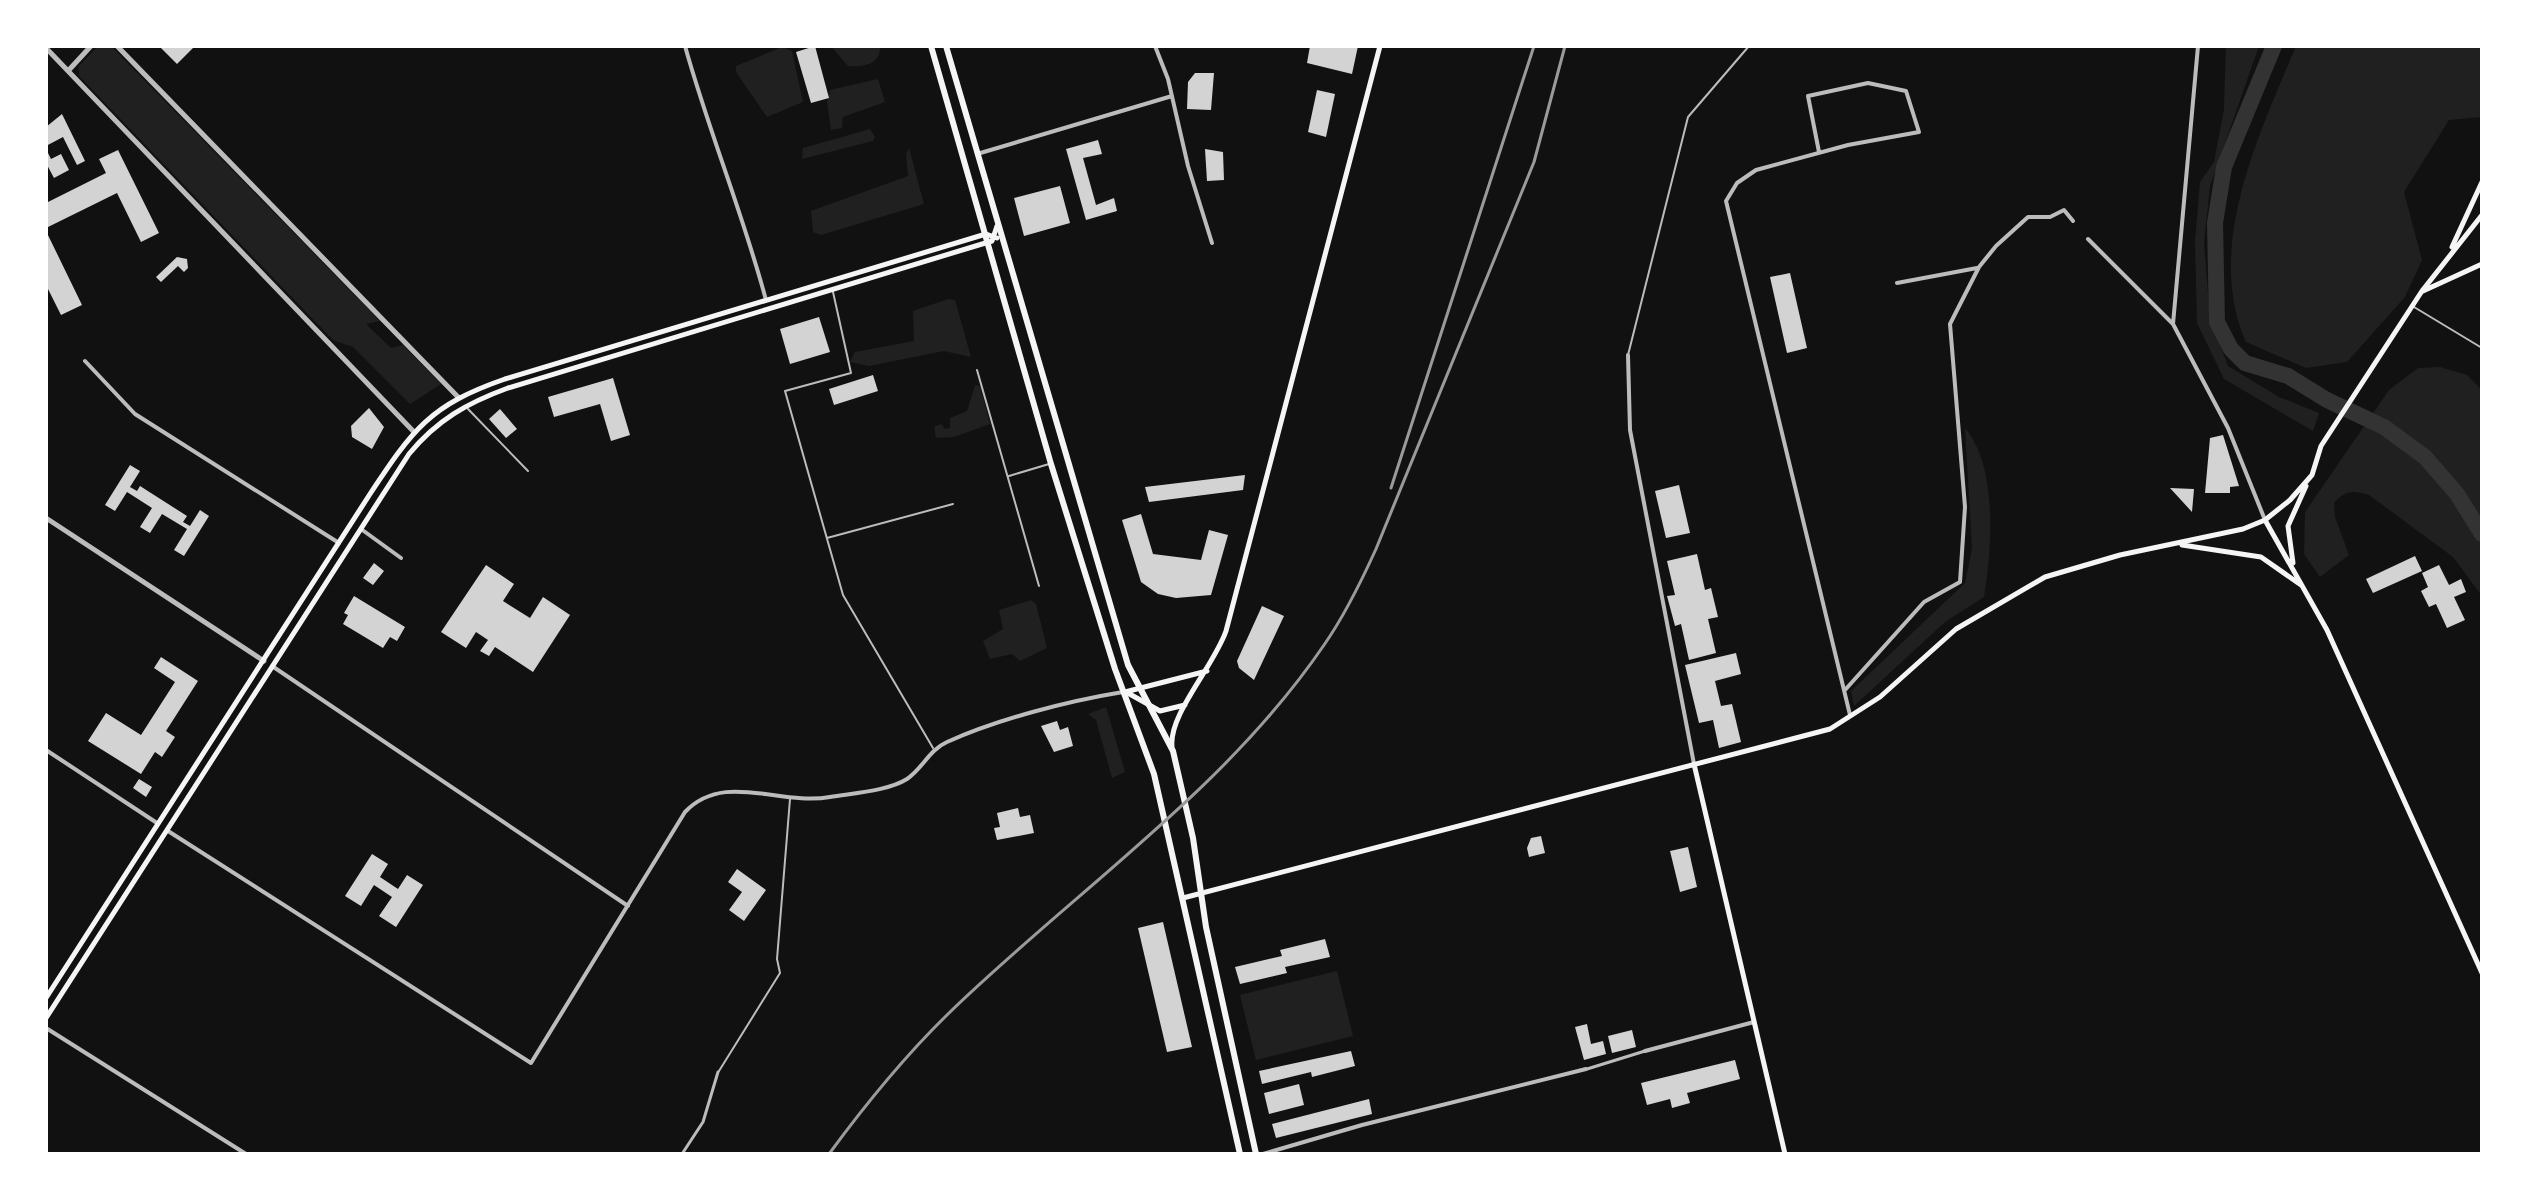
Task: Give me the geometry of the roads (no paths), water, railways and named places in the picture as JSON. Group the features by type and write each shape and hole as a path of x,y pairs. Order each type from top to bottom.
{"main road":[{"path":"931,46 1051,464 1115,669 1154,774 1240,1154"},
{"path":"946,46 1128,665 1173,751"},
{"path":"1256,1154 1206,927 1193,838 1173,751 1173,725 1208,671 1226,631 1380,46"},
{"path":"2450,251 2482,182"},
{"path":"2295,571 2287,540 2288,526 2297,501 2312,475 2321,446 2422,291 2450,251 2482,215"},
{"path":"46,1018 421,439 465,405 508,388 640,351 988,243 995,236 997,225"},
{"path":"46,998 339,543 414,432 427,418 458,397 505,379 766,300 986,234 995,236 1003,245"},
{"path":"2422,291 2482,264"},
{"path":"637,341 640,351"},
{"path":"458,397 465,405"},
{"path":"414,432 421,439"},
{"path":"1183,898 1830,729 1880,697 1956,629 2045,577 2065,568 2243,529 2265,520 2290,500 2312,475"},
{"path":"2265,520 2327,630 2482,973"},
{"path":"352,524 361,529"},
{"path":"339,543 348,549"},
{"path":"2177,544 2261,557 2304,587"},
{"path":"264,661 272,666"},
{"path":"1125,692 1208,671"},
{"path":"1180,680 1189,687 1190,699"},
{"path":"1125,692 1151,709 1166,711 1185,705"},
{"path":"1694,764 1785,1154"},
{"path":"159,825 168,831"}],"street":[{"path":"68,71 91,46"},
{"path":"117,46 458,397"},
{"path":"687,46 704,112 740,209 766,300"},
{"path":"1155,46 1172,96 1188,166 1212,243"},
{"path":"2173,324 2198,46"},
{"path":"46,48 414,432"},
{"path":"1819,152 1808,96 1868,83 1906,91 1919,132 1848,145 1756,170 1737,183 1726,201 1851,717"},
{"path":"977,154 1172,96"},
{"path":"1845,690 1924,602 1960,582 1965,507 1950,324 1979,267 1996,246 2028,217 2050,217 2064,210 2073,221"},
{"path":"2088,239 2173,324 2228,428 2265,520"},
{"path":"1897,283 1979,267"},
{"path":"1628,355 1630,430 1694,764"},
{"path":"85,361 135,414 339,543"},
{"path":"46,518 264,661"},
{"path":"361,529 401,558"},
{"path":"272,666 628,907"},
{"path":"168,831 531,1063 685,812 699,798 714,791 790,798 826,797 905,780 934,749 976,730 1125,692"},
{"path":"46,750 159,825"},
{"path":"1263,1154 1754,1022"},
{"path":"46,1028 246,1154"},
{"path":"682,1154 703,1122 718,1072"}],"lane":[{"path":"1628,355 1688,117 1749,46"},
{"path":"832,291 851,373 785,391 843,595 934,749"},
{"path":"2413,307 2482,348"},
{"path":"977,370 1039,586"},
{"path":"465,405 489,435 528,471"},
{"path":"1008,476 1051,464"},
{"path":"826,538 953,504"},
{"path":"718,1072 780,973 777,959 790,798"}],"waterway":[{"path":"2274,46 2224,167 2215,223 2217,322 2231,349 2245,363 2288,376 2327,400 2384,427 2425,457 2457,494 2482,534"}],"railway":[{"path":"1391,488 1534,46"},
{"path":"829,1154 885,1082 947,1015 1194,795 1240,748 1284,698 1332,634 1376,549 1534,162 1565,46"}]}
